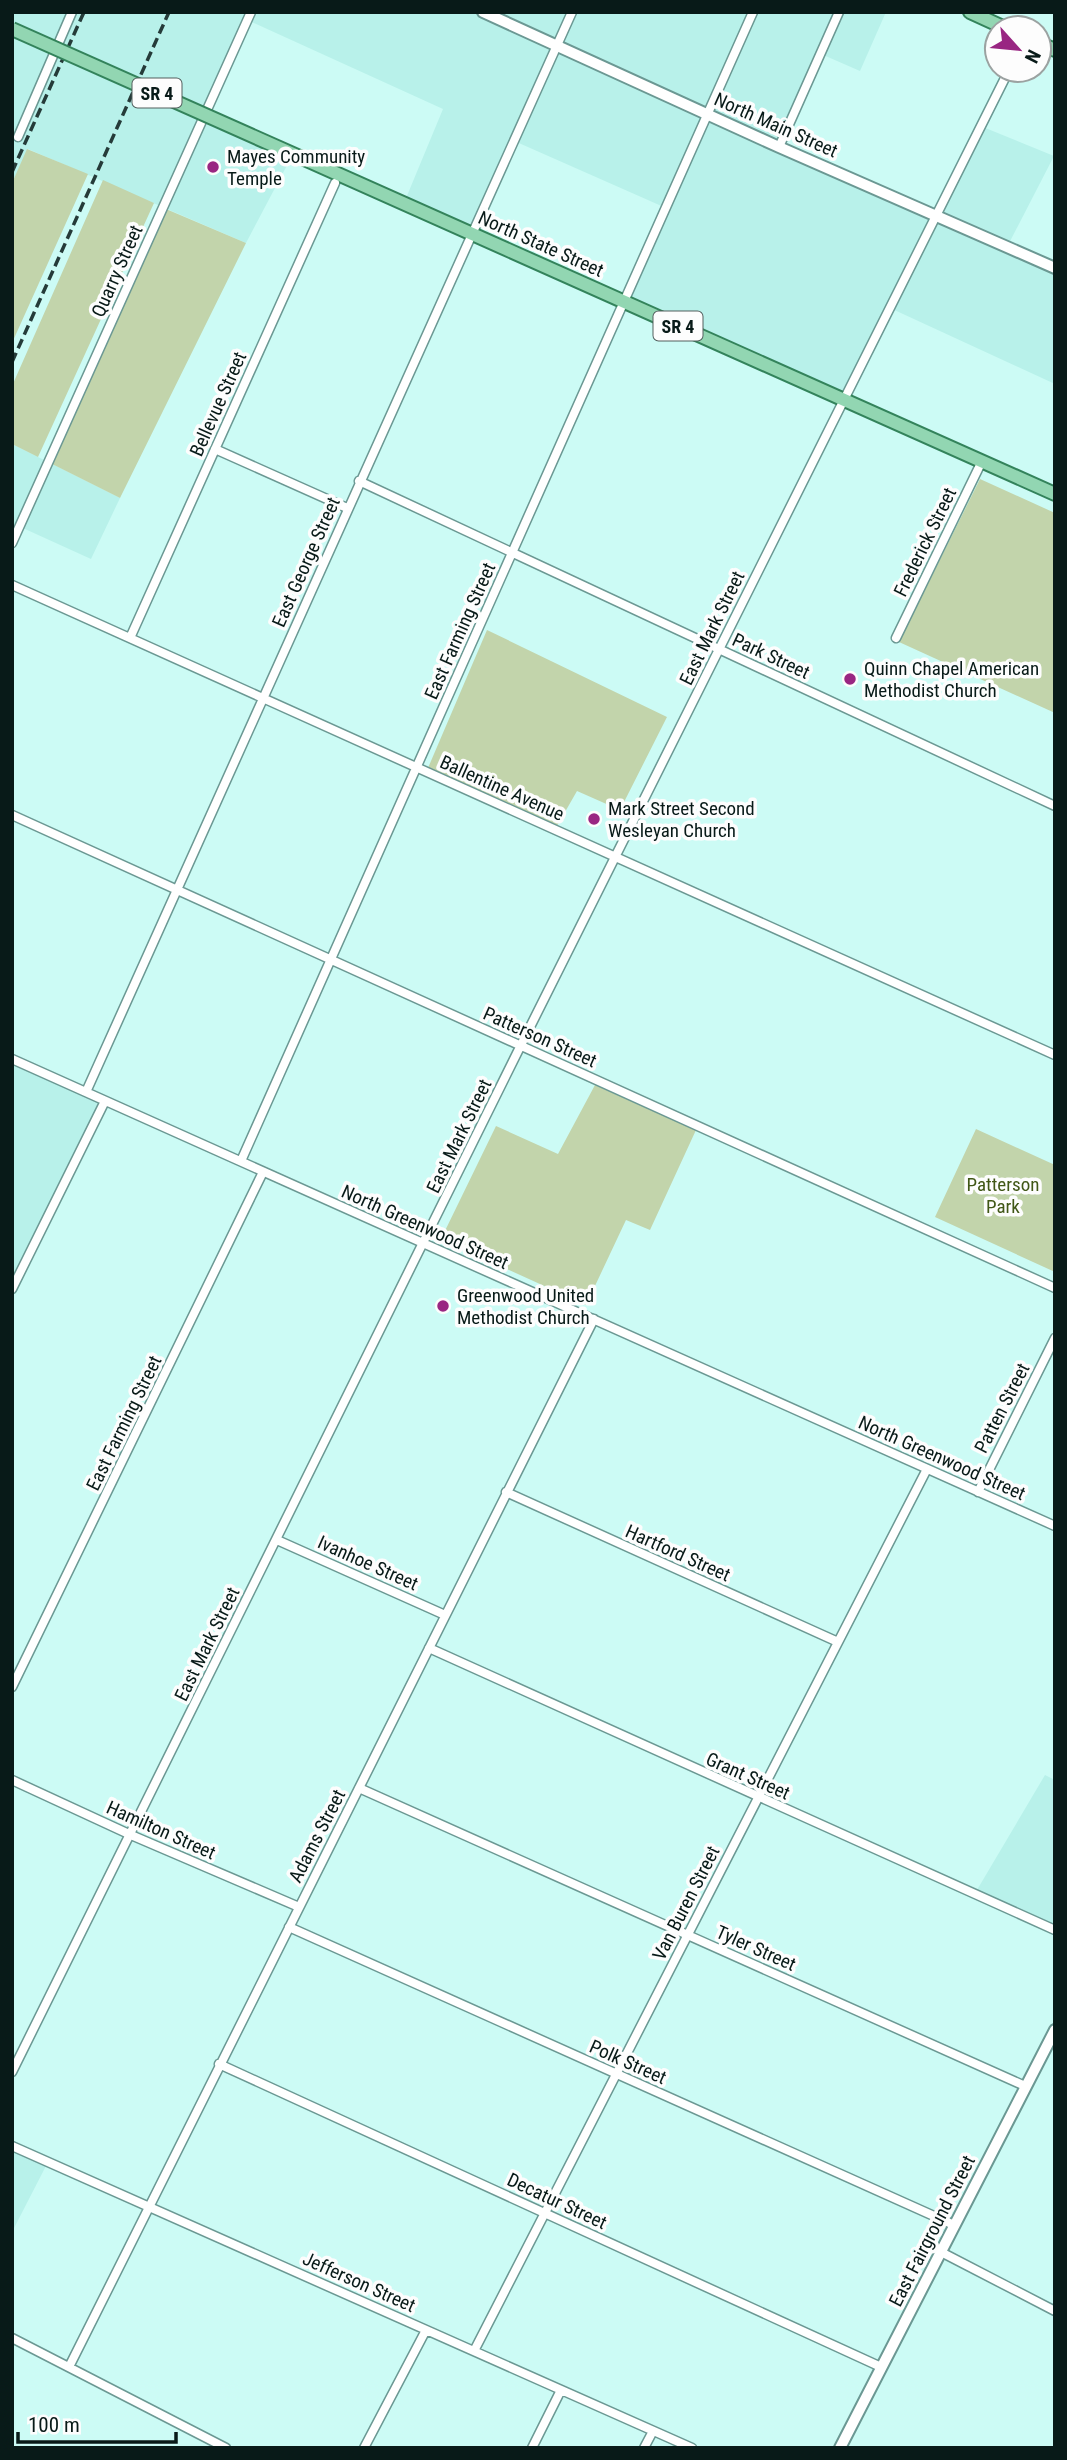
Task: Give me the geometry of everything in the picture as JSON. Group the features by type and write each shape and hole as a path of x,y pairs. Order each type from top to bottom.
{"main road":[{"name":"North State Street","path":"12,29 1055,494"}],"street":[{"path":"18,136 72,12"},
{"name":"Quarry Street","path":"12,543 251,12"},
{"name":"North Main Street","path":"483,12 779,147 1055,268"},
{"name":"East George Street","path":"86,1092 572,12"},
{"name":"East Farming Street","path":"241,1161 753,12"},
{"path":"779,147 839,12"},
{"name":"East Mark Street","path":"12,2072 615,856 1002,84"},
{"name":"Bellevue Street","path":"130,638 335,183"},
{"path":"215,449 347,508"},
{"name":"Frederick Street","path":"896,638 982,461"},
{"name":"Park Street","path":"359,481 1055,806"},
{"name":"Ballentine Avenue","path":"12,585 1055,1055"},
{"name":"Patterson Street","path":"12,815 1055,1288"},
{"name":"North Greenwood Street","path":"12,1059 1055,1526"},
{"path":"12,1289 105,1101"},
{"name":"East Farming Street","path":"12,1688 263,1172"},
{"name":"Adams Street","path":"69,2367 594,1319"},
{"name":"Patten Street","path":"978,1492 1055,1338"},
{"name":"Van Buren Street","path":"474,2351 927,1469"},
{"name":"Hartford Street","path":"506,1492 838,1642"},
{"name":"Ivanhoe Street","path":"277,1540 445,1615"},
{"name":"Grant Street","path":"429,1648 1055,1930"},
{"name":"Hamilton Street","path":"12,1780 131,1835 299,1907"},
{"name":"Tyler Street","path":"359,1788 1025,2086"},
{"name":"Polk Street","path":"289,1927 954,2225"},
{"name":"East Fairground Street","path":"840,2448 1055,2029"},
{"name":"Decatur Street","path":"219,2064 881,2367"},
{"name":"Jefferson Street","path":"12,2146 692,2448"},
{"path":"940,2252 1055,2311"},
{"path":"364,2448 426,2330"},
{"path":"12,2338 226,2448"},
{"path":"532,2448 561,2390"},
{"path":"644,2448 653,2431"}],"shaded area":[{"path":"12,12 886,12 860,71 821,54 778,146 932,214 978,125 1054,156 1006,249 1055,273 1055,384 890,308 842,398 624,303 666,208 512,140 472,234 404,203 443,109 245,19 203,114 293,154 246,243 28,149 12,183"},
{"path":"12,444 120,498 91,559 14,524 12,527"},
{"path":"12,1058 108,1101 12,1293"},
{"path":"1045,1775 1055,1780 1055,1929 974,1895"},
{"path":"12,2144 48,2162 12,2232"}],"green space":[{"path":"27,149 88,174 12,343 12,183"},
{"path":"103,180 154,203 38,457 12,444 12,386"},
{"path":"166,209 246,243 120,498 48,462"},
{"path":"980,479 1055,513 1055,713 899,642"},
{"path":"487,630 667,717 620,810 577,791 557,826 428,768"},
{"path":"595,1085 696,1130 650,1230 626,1220 586,1305 441,1239 496,1126 558,1154"},
{"name":"Patterson Park","path":"976,1129 1055,1165 1055,1272 935,1217"}],"railway":[{"path":"12,172 84,12"},
{"path":"12,362 169,12"}],"place":[{"name":"Mayes Community Temple","path":"213,167"},
{"name":"Quinn Chapel American Methodist Church","path":"850,679"},
{"name":"Mark Street Second Wesleyan Church","path":"594,819"},
{"name":"Greenwood United Methodist Church","path":"443,1306"}]}
